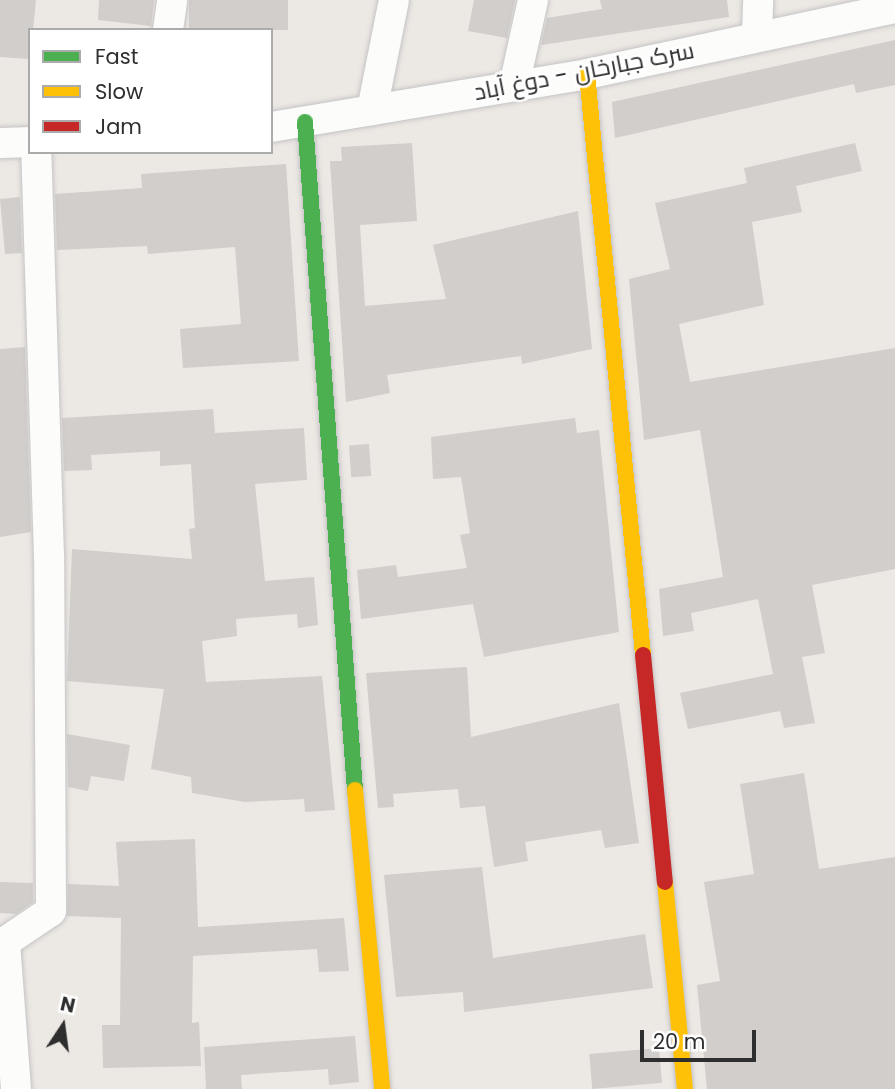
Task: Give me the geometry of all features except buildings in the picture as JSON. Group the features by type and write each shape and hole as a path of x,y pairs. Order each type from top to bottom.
{"street":[{"path":"167,28 172,0"},
{"path":"372,110 394,0"},
{"path":"514,86 533,0"},
{"path":"757,35 758,0"},
{"name":"سرک جبارخان - دوغ آباد","path":"273,127 587,74 757,35 895,8"},
{"path":"587,74 684,1089"},
{"path":"305,122 338,608 382,1089"},
{"path":"0,143 28,142"},
{"path":"16,1089 5,942 51,911 49,556 36,154"}],"traffic: fast":[{"path":"305,122 355,790"}],"traffic: slow":[{"path":"587,74 643,655"},
{"path":"355,790 382,1089"},
{"path":"665,882 685,1089"}],"traffic: jam":[{"path":"643,655 665,882"}]}
